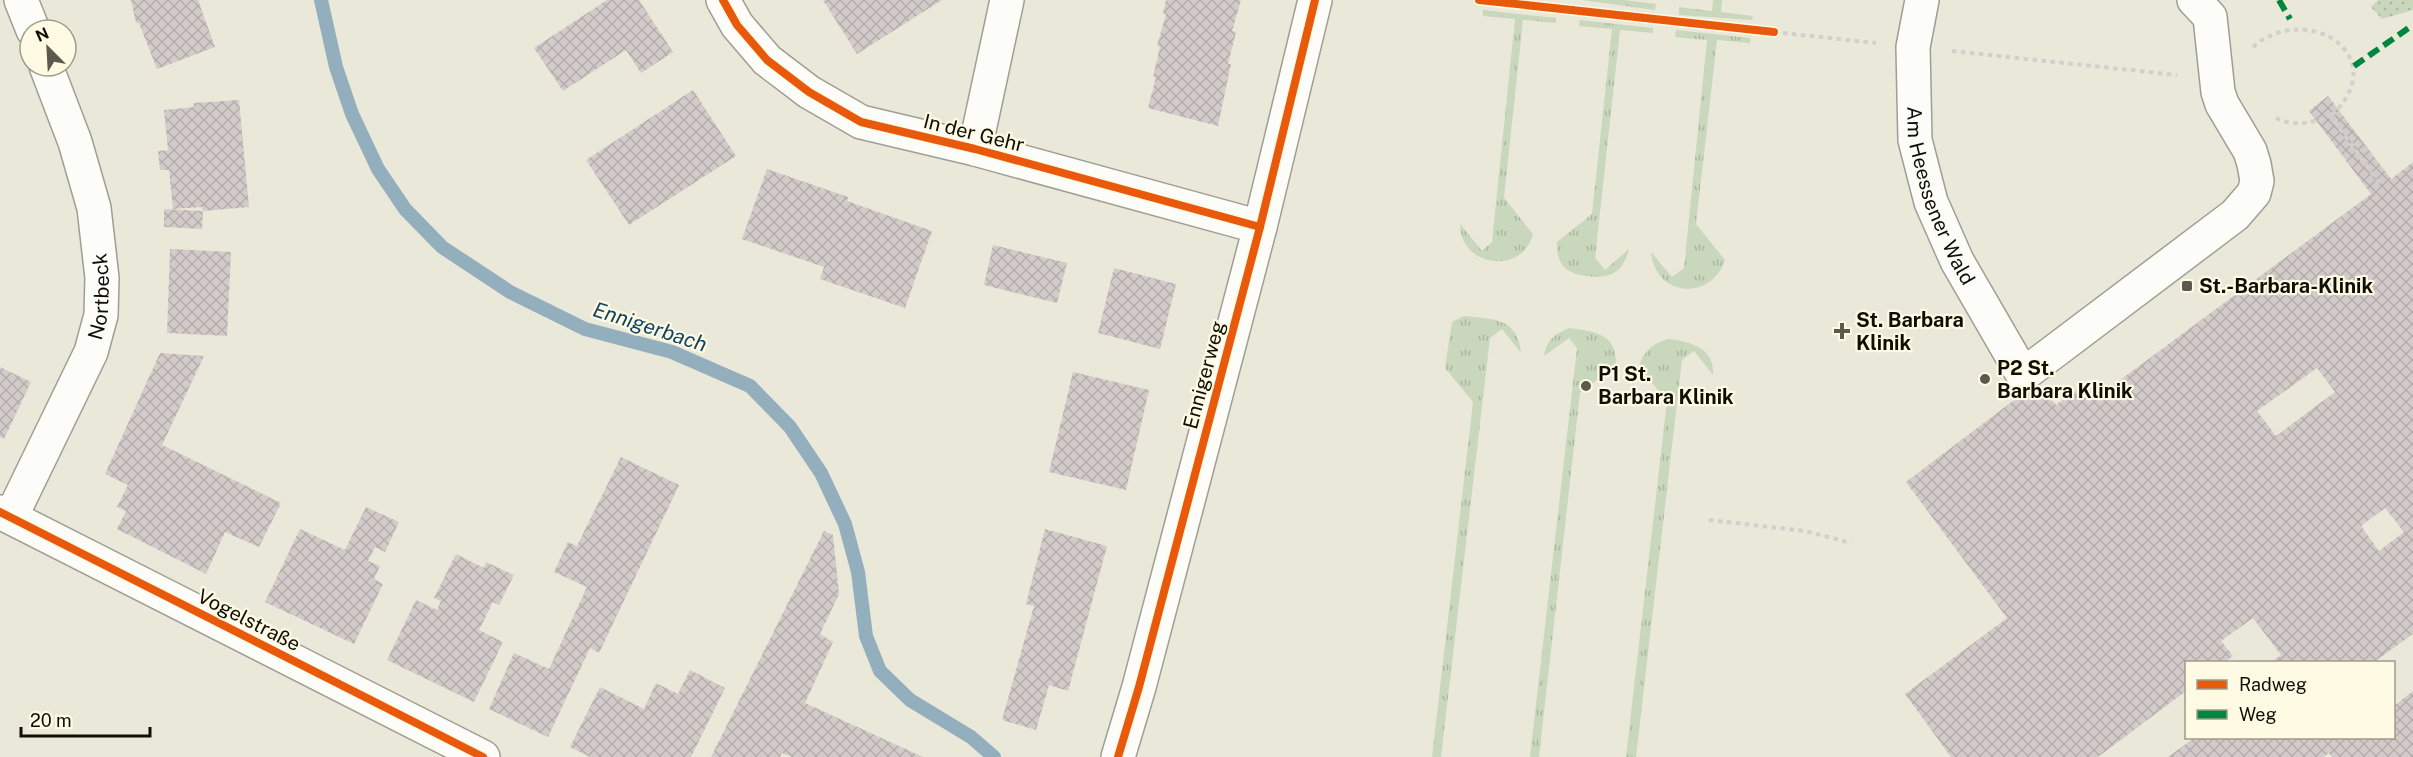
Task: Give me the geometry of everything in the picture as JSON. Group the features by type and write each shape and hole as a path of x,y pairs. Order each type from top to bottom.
{"street":[{"path":"21,0 28,18"},
{"name":"In der Gehr","path":"723,0 737,25 767,60 810,92 861,122 975,149 1260,227"},
{"path":"975,149 1007,0"},
{"name":"Ennigerweg","path":"1118,757 1139,687 1260,227 1315,0"},
{"name":"Am Heessener Wald","path":"1922,0 1913,46 1915,140 1931,202 1957,261 2023,375 2235,215 2254,193 2257,181 2252,157 2222,105 2217,80"},
{"path":"2202,8 2217,80"},
{"name":"Nortbeck","path":"6,514 92,352 101,315 102,278 94,208 75,142 51,78"},
{"name":"Vogelstraße","path":"6,514 483,757"}],"path":[{"path":"2251,55 2254,46 2269,29"},
{"path":"1774,32 2217,80"},
{"path":"2268,114 2285,123 2306,124 2331,116 2342,105 2352,87 2354,66 2348,45 2341,38"},
{"path":"2331,116 2381,186"},
{"path":"1708,520 1805,531 1851,543"}],"green space":[{"path":"1582,0 1624,0 1656,4 1655,10"},
{"path":"1713,0 1722,0 1721,12 1753,16 1752,20 1679,15 1679,7 1712,11"},
{"path":"2378,0 2413,0 2413,10 2382,19 2371,7"},
{"path":"1483,10 1556,18 1556,23 1523,20 1504,198 1533,234 1527,247 1517,256 1493,261 1480,257 1470,250 1463,239 1460,224 1482,251 1492,242 1515,19 1483,16"},
{"path":"1580,20 1653,28 1653,33 1620,30 1595,258 1605,270 1629,249 1619,269 1609,275 1595,277 1579,275 1568,270 1560,261 1557,249 1557,242 1592,214 1612,29 1579,26"},
{"path":"1676,30 1750,38 1750,43 1717,40 1696,224 1725,260 1718,274 1708,283 1696,288 1684,289 1662,278 1655,267 1651,252 1672,277 1684,268 1707,40 1675,37"},
{"path":"1464,316 1494,320 1509,326 1519,341 1521,353 1502,329 1490,338 1441,757 1432,757 1473,402 1445,368 1452,322"},
{"path":"1570,328 1596,333 1608,340 1613,346 1616,365 1580,393 1539,757 1530,757 1577,348 1569,338 1544,356 1552,338"},
{"path":"1670,339 1686,342 1706,353 1713,366 1713,375 1694,351 1682,360 1636,757 1626,757 1667,401 1639,367 1643,356 1650,348"}],"building":[{"path":"131,0 198,0 215,47 157,69 139,23 136,23"},
{"path":"607,0 639,0 673,52 641,73 626,50 563,91 534,48"},
{"path":"823,0 942,0 857,54"},
{"path":"1166,0 1241,0 1232,31 1236,32 1228,64 1231,64 1218,126 1148,108 1156,77 1153,77 1160,47 1157,46 1166,14 1163,13"},
{"path":"693,90 736,156 629,225 586,160"},
{"path":"2328,96 2391,179 2413,162 2413,634 2375,661 2272,661 2281,655 2253,618 2221,641 2233,656 2226,661 2185,661 2185,692 2098,757 1951,757 1905,694 2007,618 1906,482 2038,382 2056,405 2085,384 2096,398 2371,194 2309,111","holes":["2317,368 2335,392 2276,436 2257,411","2385,508 2404,532 2379,551 2361,526"]},
{"path":"239,100 249,207 203,211 202,207 173,209 169,170 160,170 158,151 168,150 164,110 194,107 193,103"},
{"path":"767,169 848,197 847,201 932,231 905,308 820,279 824,267 742,239"},
{"path":"164,209 203,211 202,229 164,227"},
{"path":"993,245 1067,263 1057,303 984,285"},
{"path":"170,249 231,252 227,336 167,333"},
{"path":"1114,268 1176,284 1160,349 1098,333"},
{"path":"160,353 204,356 162,445 281,503 259,547 225,532 206,574 117,529 126,511 117,507 128,485 105,474"},
{"path":"0,367 31,382 4,439 0,437"},
{"path":"1073,372 1149,390 1126,490 1049,472"},
{"path":"621,457 679,485 599,653 590,648 548,737 489,709 514,653 549,669 587,587 554,572 568,542 577,546"},
{"path":"366,507 399,522 385,552 375,547 368,561 380,566 374,579 383,584 354,644 265,602 300,529 345,550"},
{"path":"1045,529 1107,546 1068,691 1049,685 1036,730 1002,720 1034,606 1026,604"},
{"path":"824,531 833,535 839,594 820,634 833,642 805,703 923,757 792,757 782,753 780,757 711,757"},
{"path":"456,554 484,568 486,562 514,575 499,605 493,602 479,630 503,642 474,702 387,660 416,600 437,610 441,601 434,598"},
{"path":"690,670 725,688 691,757 590,757 570,747 600,687 644,709 656,683 678,694"},
{"path":"2413,691 2413,757 2332,757 2329,753 2323,757 2168,757 2193,739 2395,739 2395,705"}],"waterway":[{"name":"Ennigerbach","path":"321,0 336,67 352,114 378,169 405,209 442,247 510,292 585,329 672,352 750,386 790,427 821,473 845,524 858,572 866,636 880,671 910,700 971,737 994,757"}],"marked path":[{"path":"2279,0 2290,19"},
{"path":"2354,66 2413,25"}],"cycle path":[{"path":"723,0 737,25 767,60 809,92 861,122 975,149 1260,227"},
{"path":"1118,757 1139,687 1260,227 1315,0"},
{"path":"1479,0 1774,32"},
{"path":"0,512 483,757"}],"place":[{"name":"St.-Barbara-Klinik","path":"2187,286"},
{"name":"St. Barbara Klinik","path":"1842,331"},
{"name":"P2 St. Barbara Klinik","path":"1985,379"},
{"name":"P1 St. Barbara Klinik","path":"1586,386"}]}
